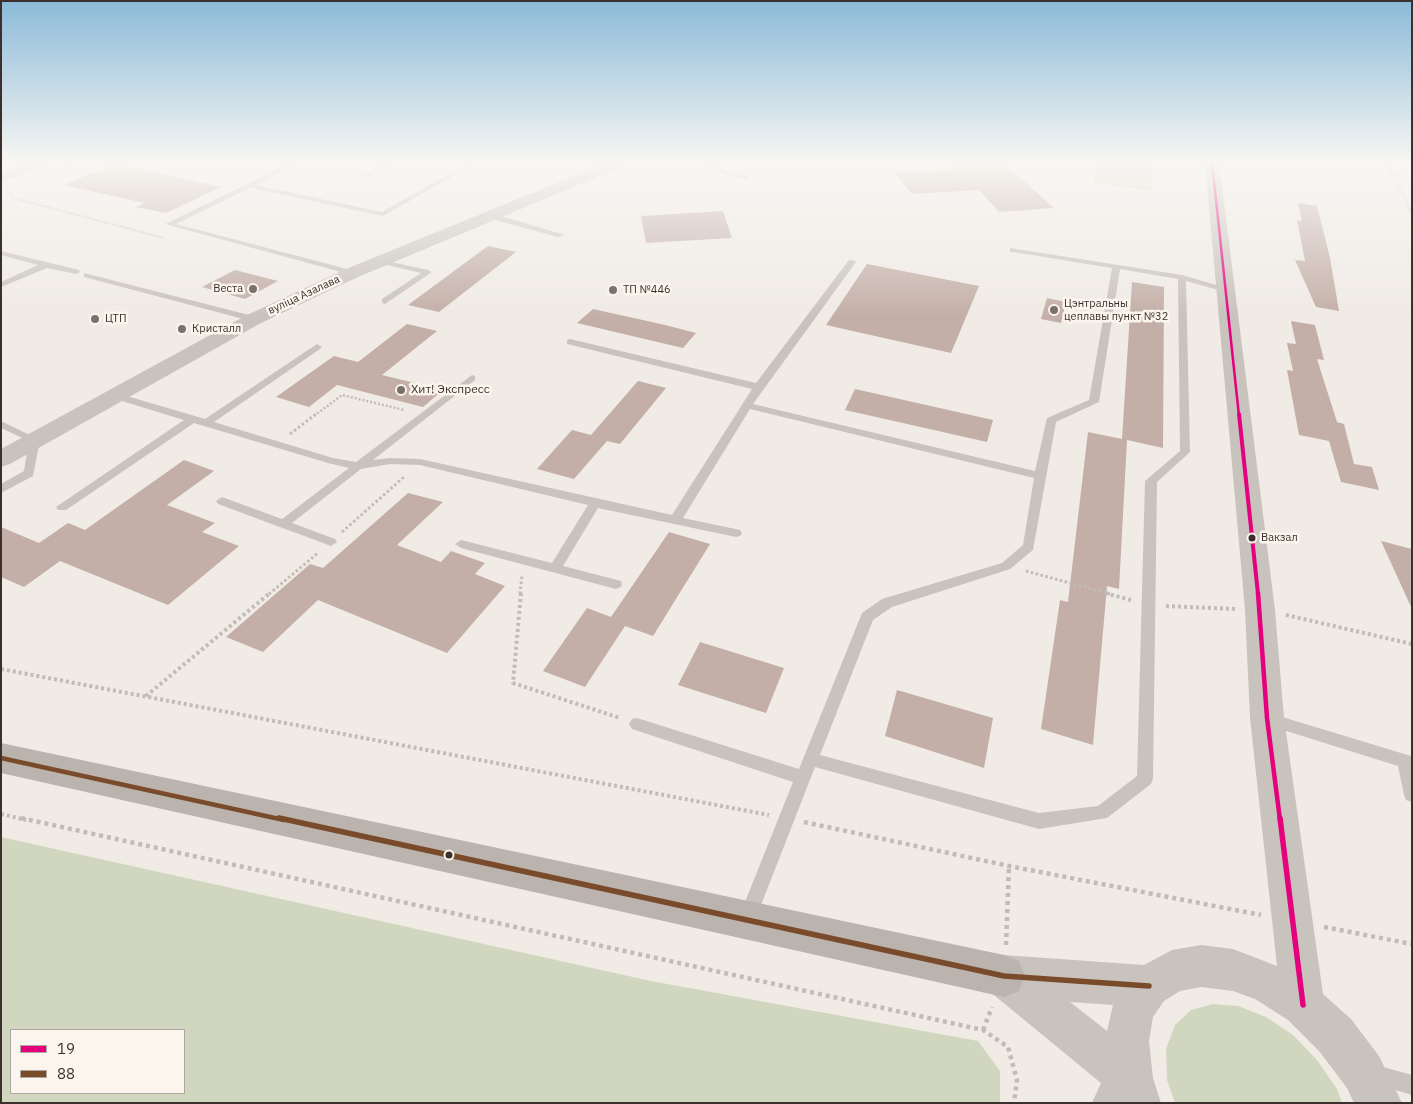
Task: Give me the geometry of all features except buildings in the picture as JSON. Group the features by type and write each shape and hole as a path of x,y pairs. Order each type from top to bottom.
{"main road":[{"path":"1,758 1004,976"}],"street":[{"name":"вуліца Азалава","path":"1,459 254,319 352,273 496,214"},
{"path":"1218,214 1260,610 1266,718 1303,1005"},
{"path":"1128,1095 1126,1041 1133,1009 1149,986 1172,971 1201,966 1233,970 1268,983 1303,1005 1335,1035 1371,1087"},
{"path":"1004,976 1149,986"},
{"path":"1004,976 1128,1095"}],"lane":[{"path":"191,214 169,224 352,273"},
{"path":"490,216 561,235"},
{"path":"1013,250 1182,277 1226,289"},
{"path":"1,253 76,272"},
{"path":"381,261 428,272 385,301"},
{"path":"676,519 758,387 852,262"},
{"path":"1,285 46,265"},
{"path":"747,919 867,617 887,603 1006,566 1029,547 1051,420 1094,402 1116,266"},
{"path":"87,275 254,319"},
{"path":"810,759 1039,821 1102,813 1145,779 1152,481 1184,452 1182,277"},
{"path":"570,342 758,387"},
{"path":"206,423 317,347"},
{"path":"283,524 472,378"},
{"path":"116,396 332,461 359,466 390,461 420,462 595,503 736,533"},
{"path":"746,405 1040,476"},
{"path":"62,507 192,419"},
{"path":"1,424 35,440 29,473 1,490"},
{"path":"222,501 331,542"},
{"path":"555,568 595,503"},
{"path":"461,544 616,584"},
{"path":"1266,718 1405,761 1412,795"},
{"path":"637,724 803,778"},
{"path":"1371,1087 1412,1085"}],"path":[{"path":"71,214 167,239"},
{"path":"276,444 342,395 424,415"},
{"path":"146,697 331,542 420,462"},
{"path":"523,560 513,683 637,724"},
{"path":"1260,610 1325,623 1412,644"},
{"path":"1,669 787,818 1009,866 1412,944"},
{"path":"1,814 983,1030 1008,1047 1017,1080 1014,1103"}],"green space":[{"path":"1,837 651,981 978,1041 1000,1071 1000,1103 1,1103"},
{"path":"1213,1004 1238,1006 1266,1017 1293,1035 1317,1060 1337,1089 1342,1103 1175,1103 1167,1080 1166,1049 1175,1025 1191,1010"}],"transit line":[{"name":"19","path":"1218,214 1260,610 1267,718 1303,1005"},
{"name":"88","path":"1,758 1004,976 1149,986"}],"place":[{"name":"Веста","path":"253,289"},
{"name":"ТП №446","path":"613,290"},
{"name":"Цэнтральны цеплавы пункт №32","path":"1054,310"},
{"name":"ЦТП","path":"95,319"},
{"name":"Кристалл","path":"182,329"},
{"name":"Хит! Экспресс","path":"401,390"},
{"name":"Вакзал","path":"1252,538"}]}
